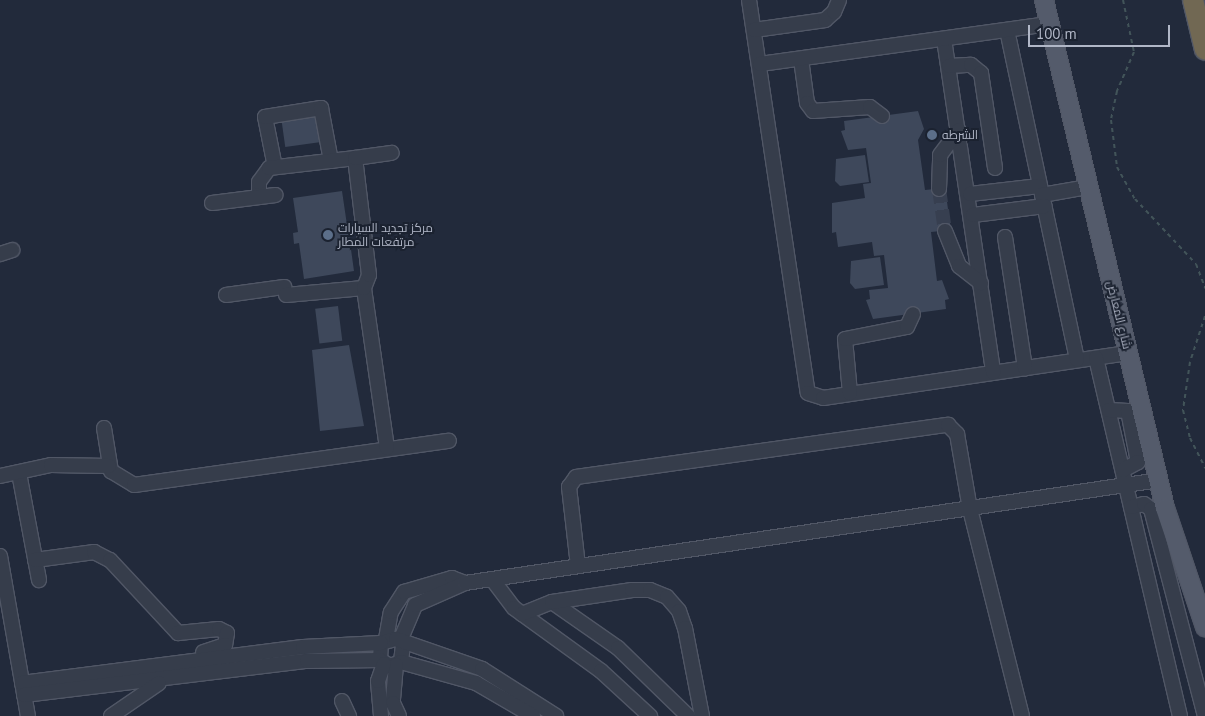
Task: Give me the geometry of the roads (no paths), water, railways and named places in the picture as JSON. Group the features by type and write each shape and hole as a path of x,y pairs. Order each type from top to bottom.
{"highway":[{"path":"1193,0 1205,50"}],"main road":[{"name":"شارع المعارض","path":"1044,0 1159,480 1205,627"}],"street":[{"path":"750,0 806,389 818,398 1128,353"},
{"path":"754,30 824,20 834,12 838,0"},
{"path":"760,64 1050,24"},
{"path":"1007,30 1077,360"},
{"path":"944,38 970,194 993,372"},
{"path":"801,58 808,103 813,111 870,107 882,116"},
{"path":"949,66 971,65 981,73 995,168"},
{"path":"274,168 266,117 321,108 331,161"},
{"path":"939,188 940,154 959,130"},
{"path":"259,197 259,182 274,168 392,153"},
{"path":"355,158 369,275 364,288 387,448"},
{"path":"973,215 1042,196 1088,188"},
{"path":"212,203 275,194"},
{"path":"970,194 1042,196"},
{"path":"945,231 954,258 981,282"},
{"path":"1005,237 1025,368"},
{"path":"226,295 364,288"},
{"path":"850,393 845,339 907,327 913,314"},
{"path":"1096,358 1180,716"},
{"path":"578,566 569,487 576,477 916,427 948,425 957,434 970,509 1022,716"},
{"path":"104,428 108,466 120,480 134,485 387,448 449,441"},
{"path":"0,476 51,465 108,466"},
{"path":"19,472 39,580"},
{"path":"398,716 393,703 390,663 393,642 391,612 404,592 452,578 465,583 1159,480"},
{"path":"1131,507 1144,504 1151,509 1205,716"},
{"path":"35,560 94,552 110,560 178,633 219,629 227,633 225,645 180,662"},
{"path":"0,556 28,716"},
{"path":"492,579 522,614 601,671 650,716"},
{"path":"522,614 552,602 632,590 650,590 667,597 679,611 685,628 702,716"},
{"path":"552,602 618,648 688,716"},
{"path":"23,689 180,662 312,646 393,642 482,669 556,716"},
{"path":"381,716 378,681 390,663 393,642"},
{"path":"23,689 168,679 325,659 390,663 476,683 533,716"},
{"path":"111,716 134,696 168,679"},
{"path":"1176,699 1199,694"},
{"path":"342,701 349,716"}],"tunnel":[{"path":"939,189 945,231"}],"place":[{"name":"الشرطه","path":"932,135"},
{"name":"مركز تجديد السيارات مرتفعات المطار","path":"328,235"}]}
